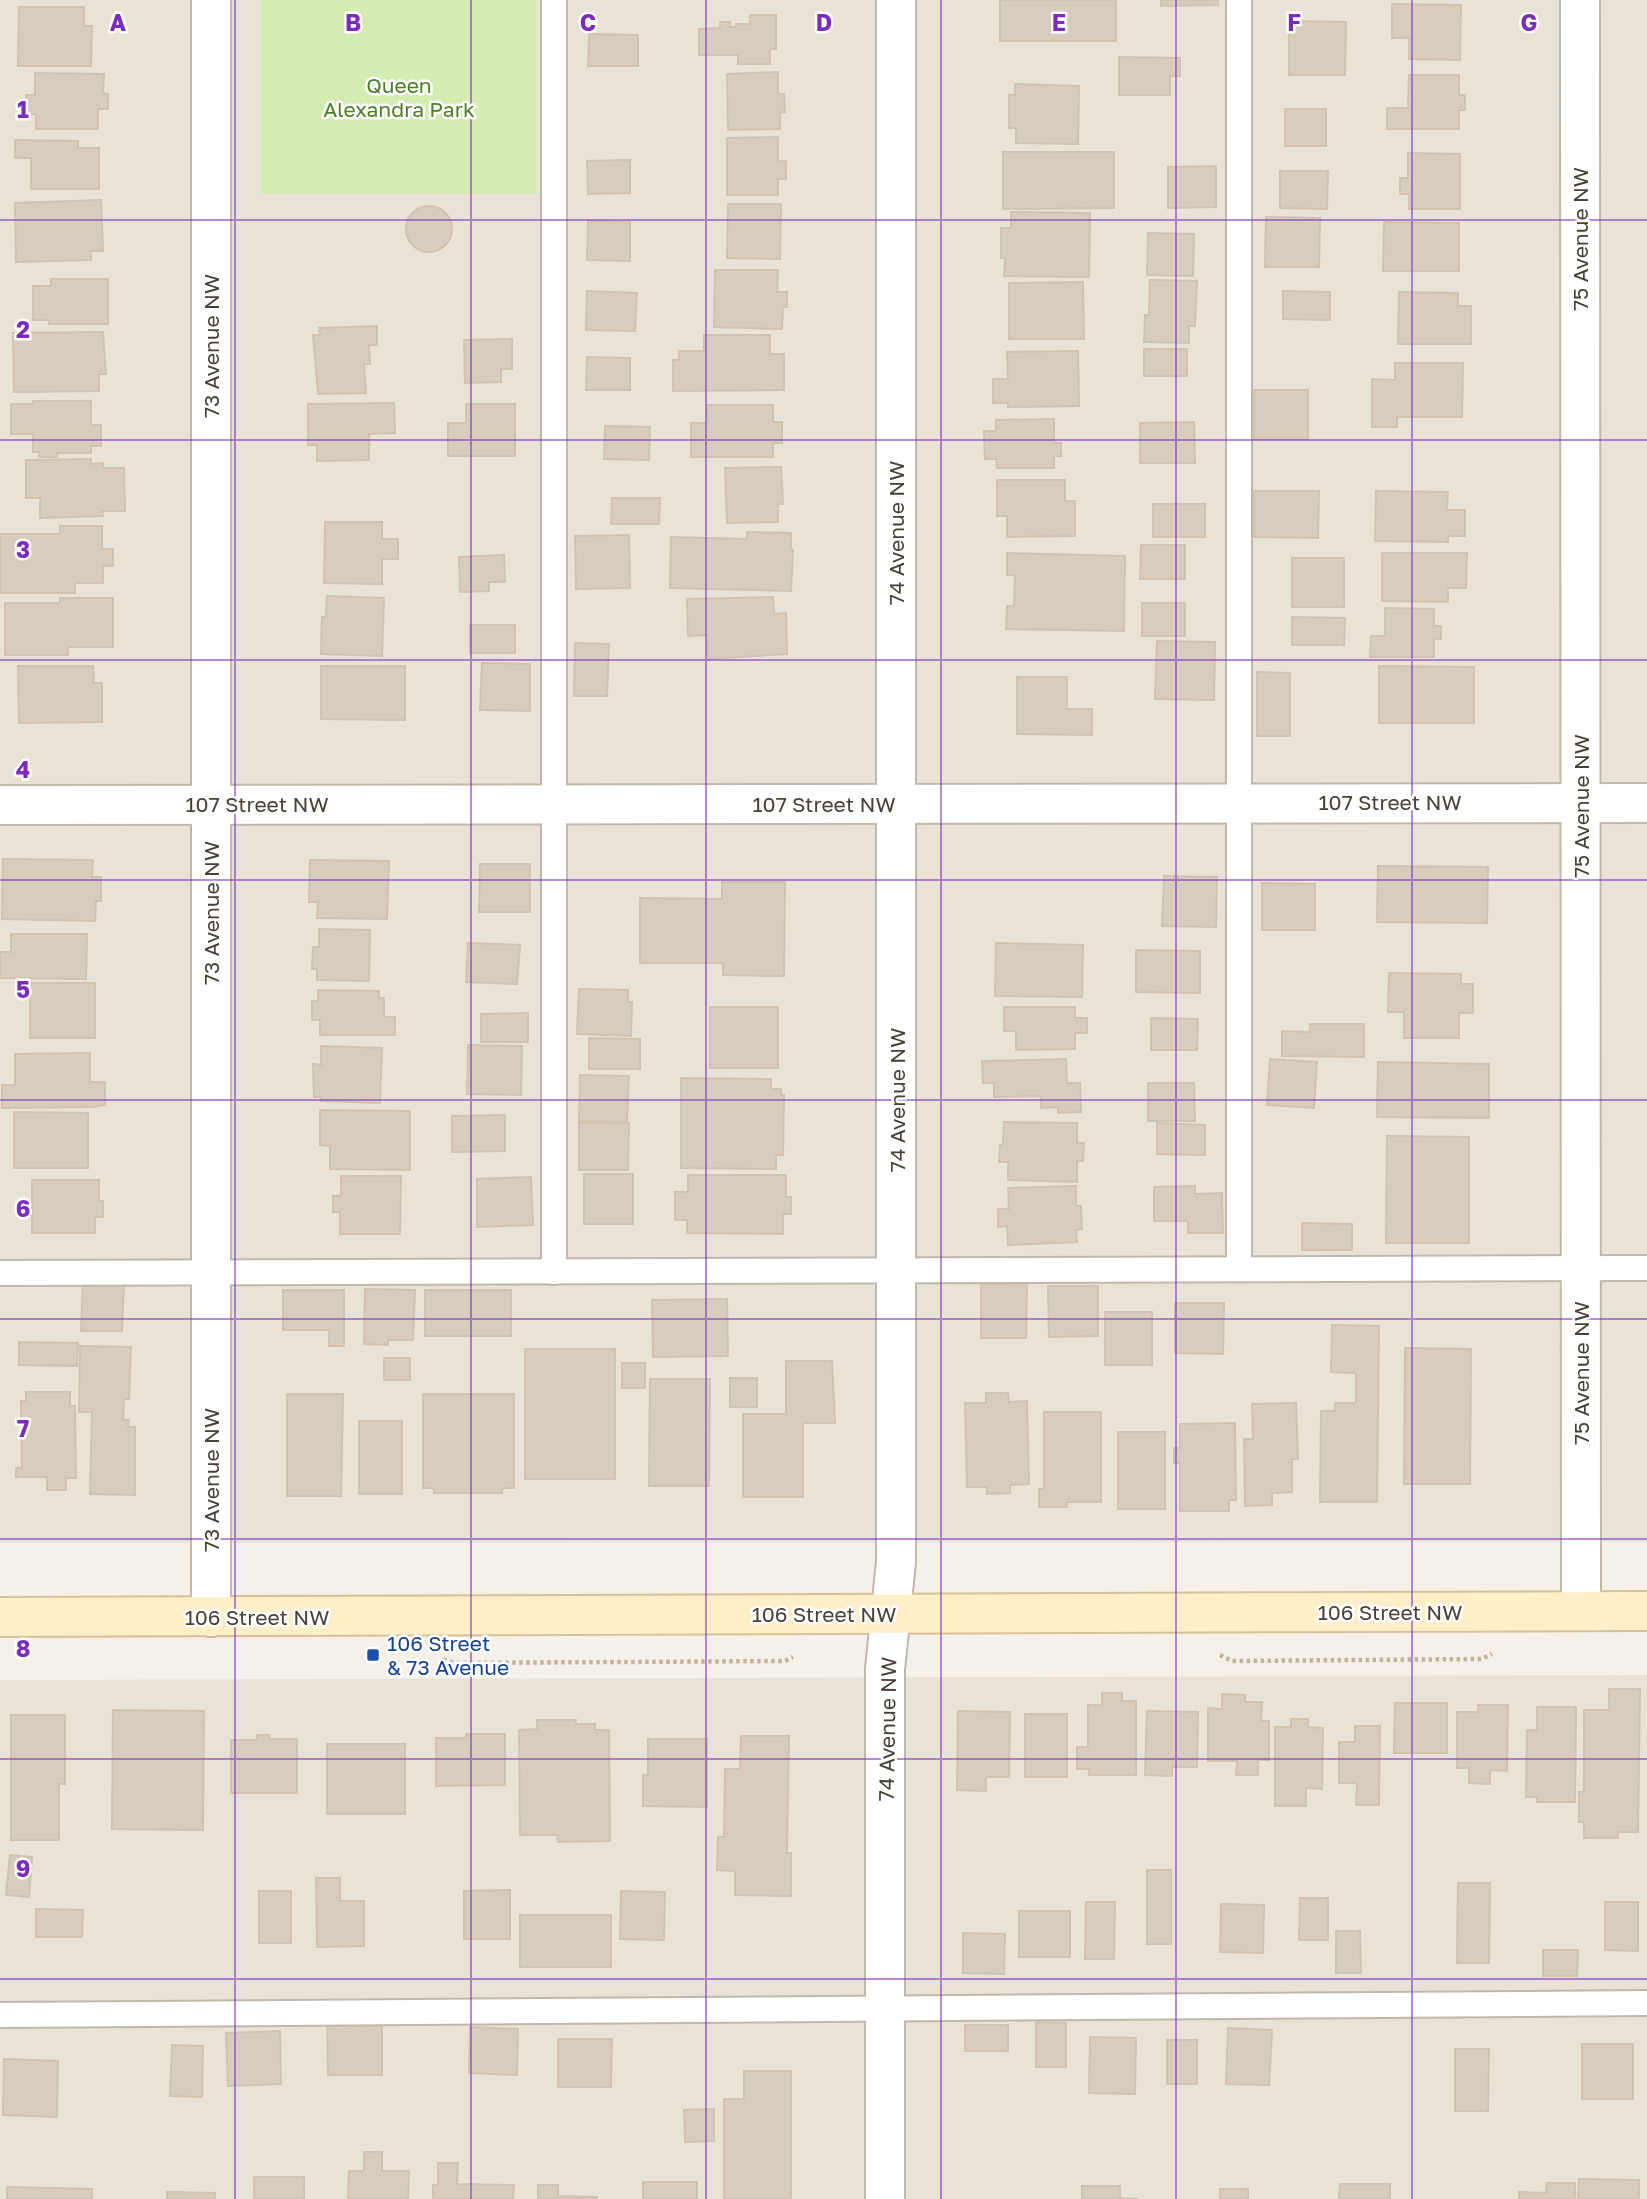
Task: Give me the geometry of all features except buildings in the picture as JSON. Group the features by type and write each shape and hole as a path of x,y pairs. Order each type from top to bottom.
{"street":[{"name":"73 Avenue NW","path":"211,0 211,1617"},
{"name":"74 Avenue NW","path":"885,2199 885,1669 896,1562 896,0"},
{"name":"75 Avenue NW","path":"1580,0 1581,1611"},
{"name":"107 Street NW","path":"0,805 1647,803"},
{"name":"106 Street NW","path":"0,1617 1647,1611"}],"lane":[{"path":"554,0 554,1272"},
{"path":"1239,0 1239,1269"},
{"path":"0,1273 1647,1268"},
{"path":"0,2015 1647,2003"}],"shaded area":[{"path":"0,0 261,0 261,194 536,194 537,0 1647,0 1647,1542 0,1543"},
{"path":"1647,1675 1647,2199 0,2199 0,1680"}],"green space":[{"name":"Queen Alexandra Park","path":"261,0 537,0 537,194 261,194"}],"place":[{"name":"106 Street & 73 Avenue","path":"373,1655"}]}
